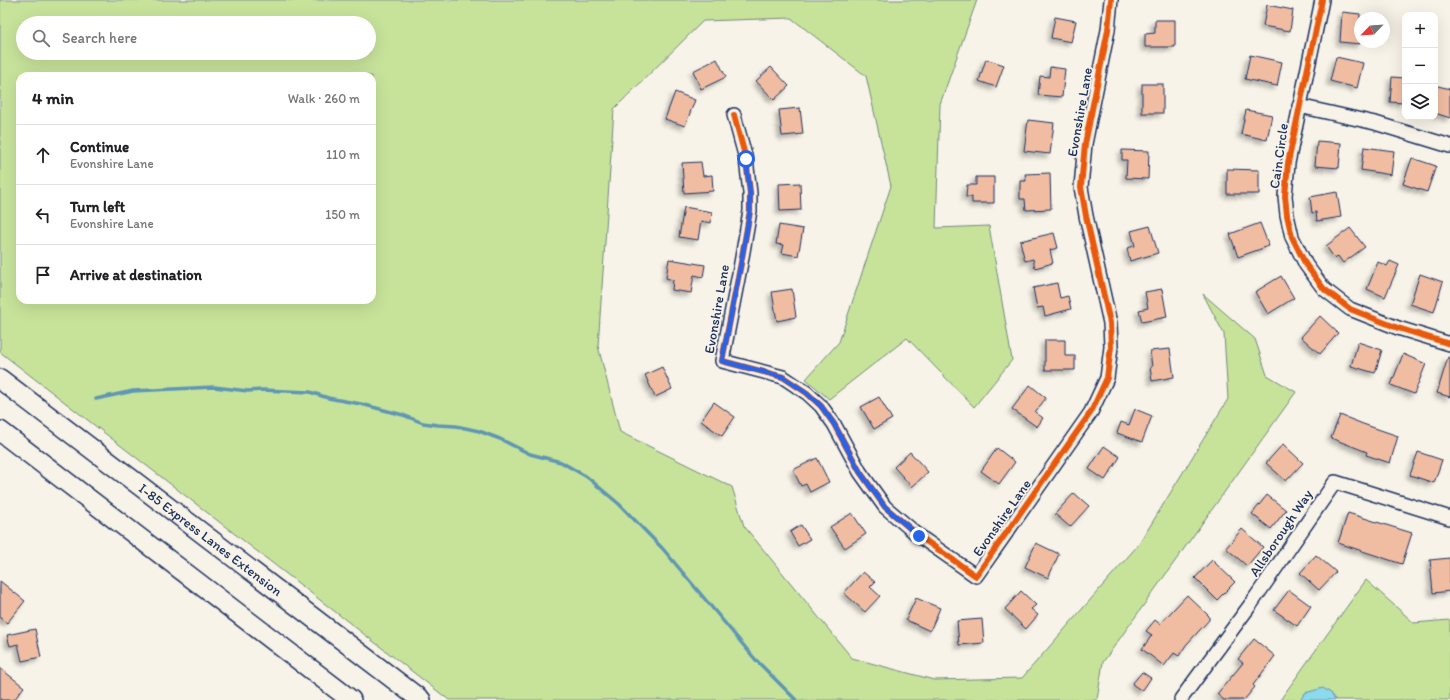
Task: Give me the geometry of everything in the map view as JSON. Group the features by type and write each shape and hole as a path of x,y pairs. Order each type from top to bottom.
{"highway":[{"name":"I-85 Express Lanes Extension","path":"0,379 421,700"},
{"path":"0,431 351,700"}],"street":[{"name":"Evonshire Lane","path":"734,116 746,159 750,193 750,211 722,361 783,377 807,393 821,406 834,424 860,472 885,507 919,536 976,576 1091,412 1107,378 1111,347 1110,323 1081,187 1085,144 1108,30 1111,0"},
{"name":"Cain Circle","path":"1322,0 1288,163 1285,196 1287,215 1292,237 1306,266 1324,289 1350,309 1398,328 1450,344"},
{"path":"1299,106 1375,124 1450,146"},
{"name":"Allsborough Way","path":"1180,699 1251,604 1335,482 1450,518"}],"green space":[{"path":"0,0 977,0 940,104 936,228 989,226 1012,360 974,407 907,338 829,399 806,379 839,342 891,186 866,76 791,18 703,21 614,109 598,346 620,432 732,487 744,526 852,658 934,680 1022,678 1139,544 1228,399 1224,334 1203,294 1255,339 1267,375 1296,392 1103,662 1097,700 449,700 0,352"},
{"path":"1366,580 1414,623 1450,620 1450,700 1335,700 1331,693 1306,693 1300,700 1280,700"}],"water":[{"path":"1323,688 1331,693 1335,700 1300,700 1305,693"}],"building":[{"path":"1267,5 1293,10 1290,31 1263,26"},
{"path":"1342,12 1354,13 1354,43 1340,42"},
{"path":"1055,17 1076,21 1071,42 1051,38"},
{"path":"1155,20 1175,20 1175,47 1145,47 1145,34 1155,33"},
{"path":"1250,55 1282,62 1277,86 1245,79"},
{"path":"1336,57 1363,63 1357,88 1330,81"},
{"path":"717,59 726,77 701,89 693,71"},
{"path":"986,59 1004,65 996,87 979,81"},
{"path":"771,67 789,86 774,100 756,81"},
{"path":"1050,67 1065,69 1062,97 1038,95 1040,76 1049,77"},
{"path":"1392,77 1402,78 1402,103 1390,102"},
{"path":"1142,84 1163,84 1163,113 1142,113"},
{"path":"1438,86 1450,89 1450,118 1438,114"},
{"path":"675,92 695,100 685,126 665,119"},
{"path":"800,108 803,134 782,136 779,110"},
{"path":"1246,110 1272,115 1267,140 1241,134"},
{"path":"1028,120 1054,123 1050,154 1024,151"},
{"path":"1317,141 1341,143 1339,168 1315,166"},
{"path":"1364,147 1394,151 1391,175 1361,170"},
{"path":"1122,150 1149,151 1148,179 1126,178 1127,160 1122,160"},
{"path":"1412,158 1436,166 1427,192 1403,184"},
{"path":"701,162 703,176 712,175 713,191 684,193 682,163"},
{"path":"1227,169 1259,170 1259,194 1227,194"},
{"path":"1050,173 1051,209 1026,210 1025,199 1020,199 1020,181 1026,181 1025,174"},
{"path":"976,177 994,177 994,203 972,203 972,197 966,197 967,185 976,185"},
{"path":"800,183 801,210 780,211 779,184"},
{"path":"1337,192 1341,217 1317,221 1316,212 1312,213 1310,197"},
{"path":"684,207 712,212 711,223 701,221 698,240 679,237"},
{"path":"1260,223 1269,246 1238,257 1230,234"},
{"path":"779,225 803,229 798,256 782,253 784,245 776,244"},
{"path":"1150,226 1158,253 1130,261 1127,248 1135,246 1131,231"},
{"path":"1350,228 1365,247 1343,263 1338,256 1335,259 1326,246"},
{"path":"1054,233 1058,248 1050,250 1053,263 1035,268 1033,259 1025,261 1020,241"},
{"path":"669,259 705,265 703,277 694,275 691,293 672,290 673,280 666,278"},
{"path":"1390,261 1399,265 1385,297 1367,289 1378,262 1387,266"},
{"path":"1420,274 1443,282 1434,312 1410,304"},
{"path":"1281,276 1294,298 1268,314 1255,292"},
{"path":"1057,283 1060,298 1068,296 1071,309 1045,316 1043,307 1037,308 1033,288"},
{"path":"792,289 796,317 777,321 772,292"},
{"path":"1162,289 1167,317 1142,322 1139,310 1148,308 1145,292"},
{"path":"1320,316 1338,333 1320,354 1301,337"},
{"path":"1045,340 1065,340 1065,356 1075,356 1075,370 1045,370"},
{"path":"1358,342 1382,350 1375,373 1351,366"},
{"path":"1170,349 1174,377 1152,381 1150,351"},
{"path":"1403,354 1426,364 1414,394 1391,385"},
{"path":"1448,357 1450,357 1450,397 1437,393"},
{"path":"662,367 672,389 655,397 645,375"},
{"path":"1030,385 1046,398 1035,412 1043,418 1037,427 1012,409"},
{"path":"879,397 892,419 874,429 861,407"},
{"path":"714,402 735,417 722,436 701,421"},
{"path":"1135,409 1152,416 1142,442 1117,433 1121,422 1129,425"},
{"path":"1340,415 1398,436 1390,463 1366,455 1367,452 1331,438"},
{"path":"1283,444 1303,463 1286,481 1266,463"},
{"path":"1104,446 1120,457 1105,480 1089,469"},
{"path":"997,448 1015,462 999,484 981,471"},
{"path":"910,452 928,472 912,487 894,467"},
{"path":"1418,452 1442,460 1434,483 1410,475"},
{"path":"817,458 829,482 810,492 806,484 801,486 793,470"},
{"path":"1074,493 1089,506 1070,527 1055,514"},
{"path":"1267,495 1286,510 1271,529 1252,514"},
{"path":"852,513 866,534 845,548 830,527"},
{"path":"1348,513 1412,533 1402,564 1338,543"},
{"path":"801,525 810,539 798,546 790,532"},
{"path":"1242,529 1263,547 1247,566 1226,548"},
{"path":"1036,543 1059,554 1048,578 1025,567"},
{"path":"1316,555 1336,572 1319,590 1300,573"},
{"path":"1450,558 1450,591 1433,593 1430,560"},
{"path":"1212,560 1235,582 1217,600 1195,578"},
{"path":"863,572 875,582 870,587 880,596 865,612 844,593"},
{"path":"0,581 25,601 7,623 0,618"},
{"path":"1289,590 1311,606 1297,626 1274,610"},
{"path":"1021,591 1036,605 1031,609 1038,615 1026,629 1005,609"},
{"path":"1187,595 1209,616 1209,620 1186,645 1179,656 1174,653 1164,666 1142,649 1152,635 1146,631 1155,620 1160,624"},
{"path":"916,598 940,608 930,631 906,620"},
{"path":"982,619 984,643 959,645 957,621"},
{"path":"35,629 41,657 22,661 18,644 10,646 7,635"},
{"path":"1254,639 1275,656 1253,685 1255,687 1244,700 1224,700 1217,694 1243,663 1238,659"},
{"path":"0,668 24,687 14,700 0,700"},
{"path":"1142,672 1151,678 1142,691 1132,684"}],"waterway":[{"path":"96,399 133,391 214,387 248,391 262,390 310,392 328,398 361,404 403,415 423,423 456,426 479,431 500,439 530,454 561,462 587,477 619,504 663,549 755,659 796,700"}],"cycle path":[{"path":"734,115 746,159 750,193 750,211 722,361 783,377 807,393 821,406 834,424 860,472 885,507 919,536 976,576 1091,412 1107,378 1111,347 1110,323 1081,187 1085,144 1108,30 1111,0"},
{"path":"1322,0 1288,163 1285,196 1287,215 1292,237 1306,265 1324,289 1350,309 1398,328 1450,344"}],"route":[{"path":"746,159 750,193 750,211 722,361 783,377 807,393 821,406 834,424 860,472 885,507 919,536"}]}
